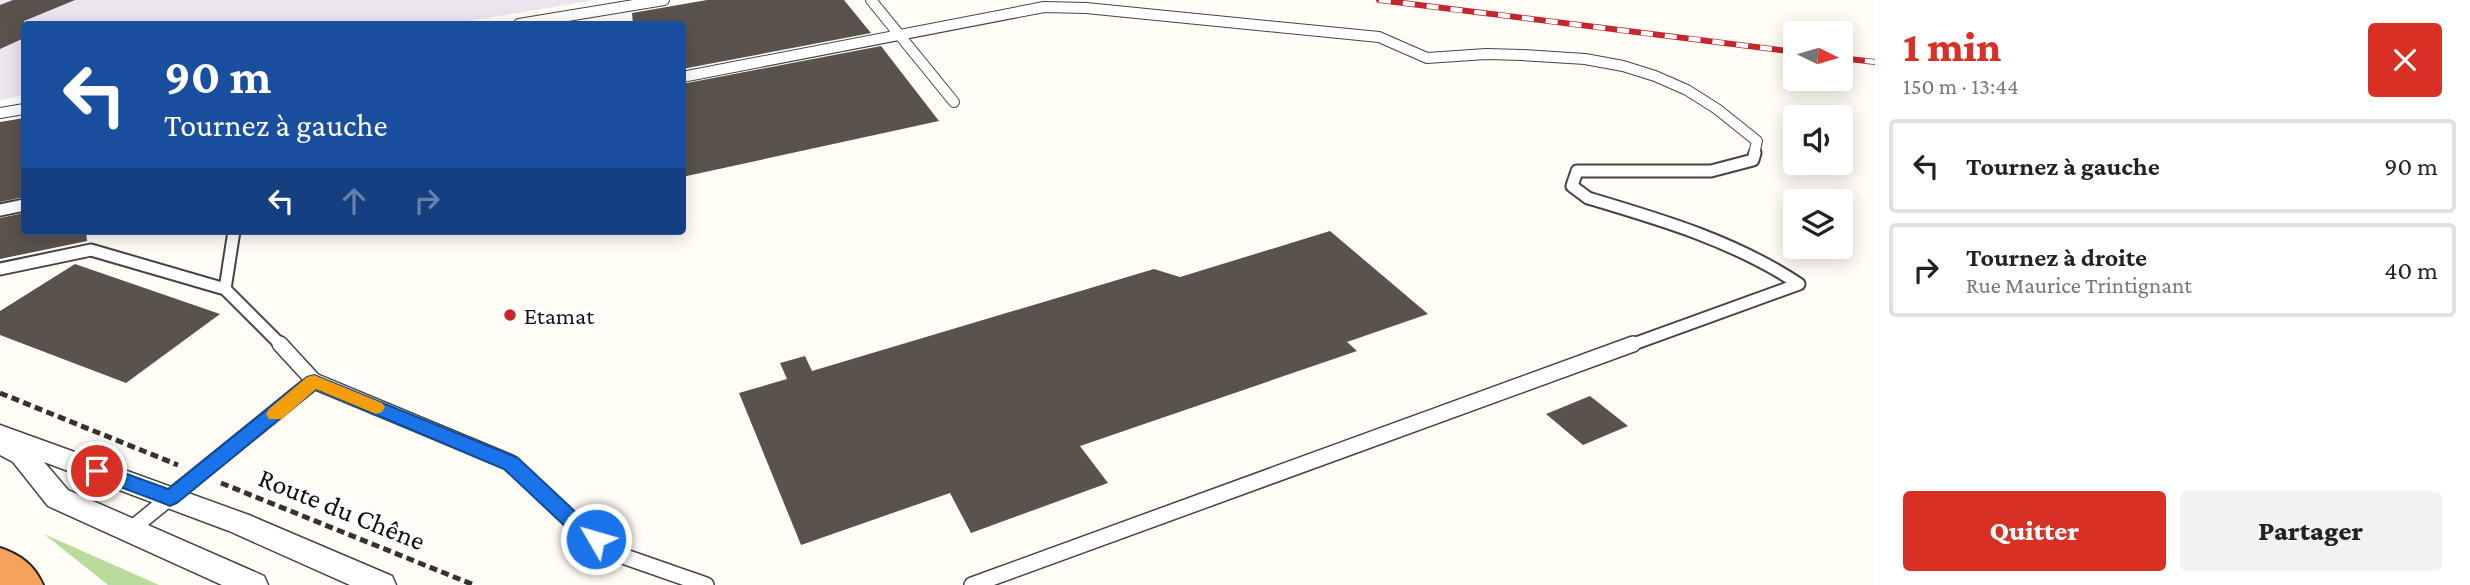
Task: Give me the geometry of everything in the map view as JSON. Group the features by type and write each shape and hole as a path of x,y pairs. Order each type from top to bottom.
{"highway":[{"path":"0,569 18,585"}],"street":[{"path":"0,435 239,523 382,585"},
{"path":"0,443 23,455 58,498 253,585"}],"lane":[{"path":"537,21 663,0"},
{"path":"871,0 954,102"},
{"path":"686,76 1045,7 1086,8 1379,37 1401,45 1425,59 1484,54 1509,55 1580,60 1638,69 1681,88 1732,117 1756,141 1753,160 1711,171 1577,171 1572,186 1588,198 1717,237 1774,266 1799,284 972,585"},
{"path":"0,113 21,110"},
{"path":"0,210 21,206"},
{"path":"225,289 233,235"},
{"path":"0,269 91,250 225,289 255,317 314,382 511,463 575,524 617,554 706,585"},
{"path":"130,530 314,382"}],"path":[{"name":"Route du Chêne","path":"0,393 474,585"}],"shaded area":[{"path":"0,0 597,0 468,21 21,21 21,96 0,100"}],"green space":[{"path":"44,534 159,585 108,585"}],"building":[{"path":"13,0 75,0 21,21 21,39 0,49 0,5"},
{"path":"707,0 844,0 871,33 686,68 686,21 633,21 632,13"},
{"path":"881,46 939,121 686,176 686,83"},
{"path":"21,118 21,198 0,202 0,122"},
{"path":"21,214 21,235 86,235 87,241 0,259 0,218"},
{"path":"1330,231 1428,314 1347,342 1357,351 1080,446 1108,483 971,533 950,493 801,545 739,393 787,379 780,363 805,356 812,371 1154,269 1180,277"},
{"path":"75,264 220,314 126,383 0,335 0,311"},
{"path":"1590,396 1628,426 1583,445 1546,414"}],"railway":[{"path":"1379,0 1783,50"},
{"path":"1853,59 1875,62"}],"slow traffic":[{"path":"275,414 314,382 376,407"}],"place":[{"name":"Etamat","path":"510,315"}],"route":[{"path":"97,471 170,498 314,382 511,463 575,524 596,539"}]}
